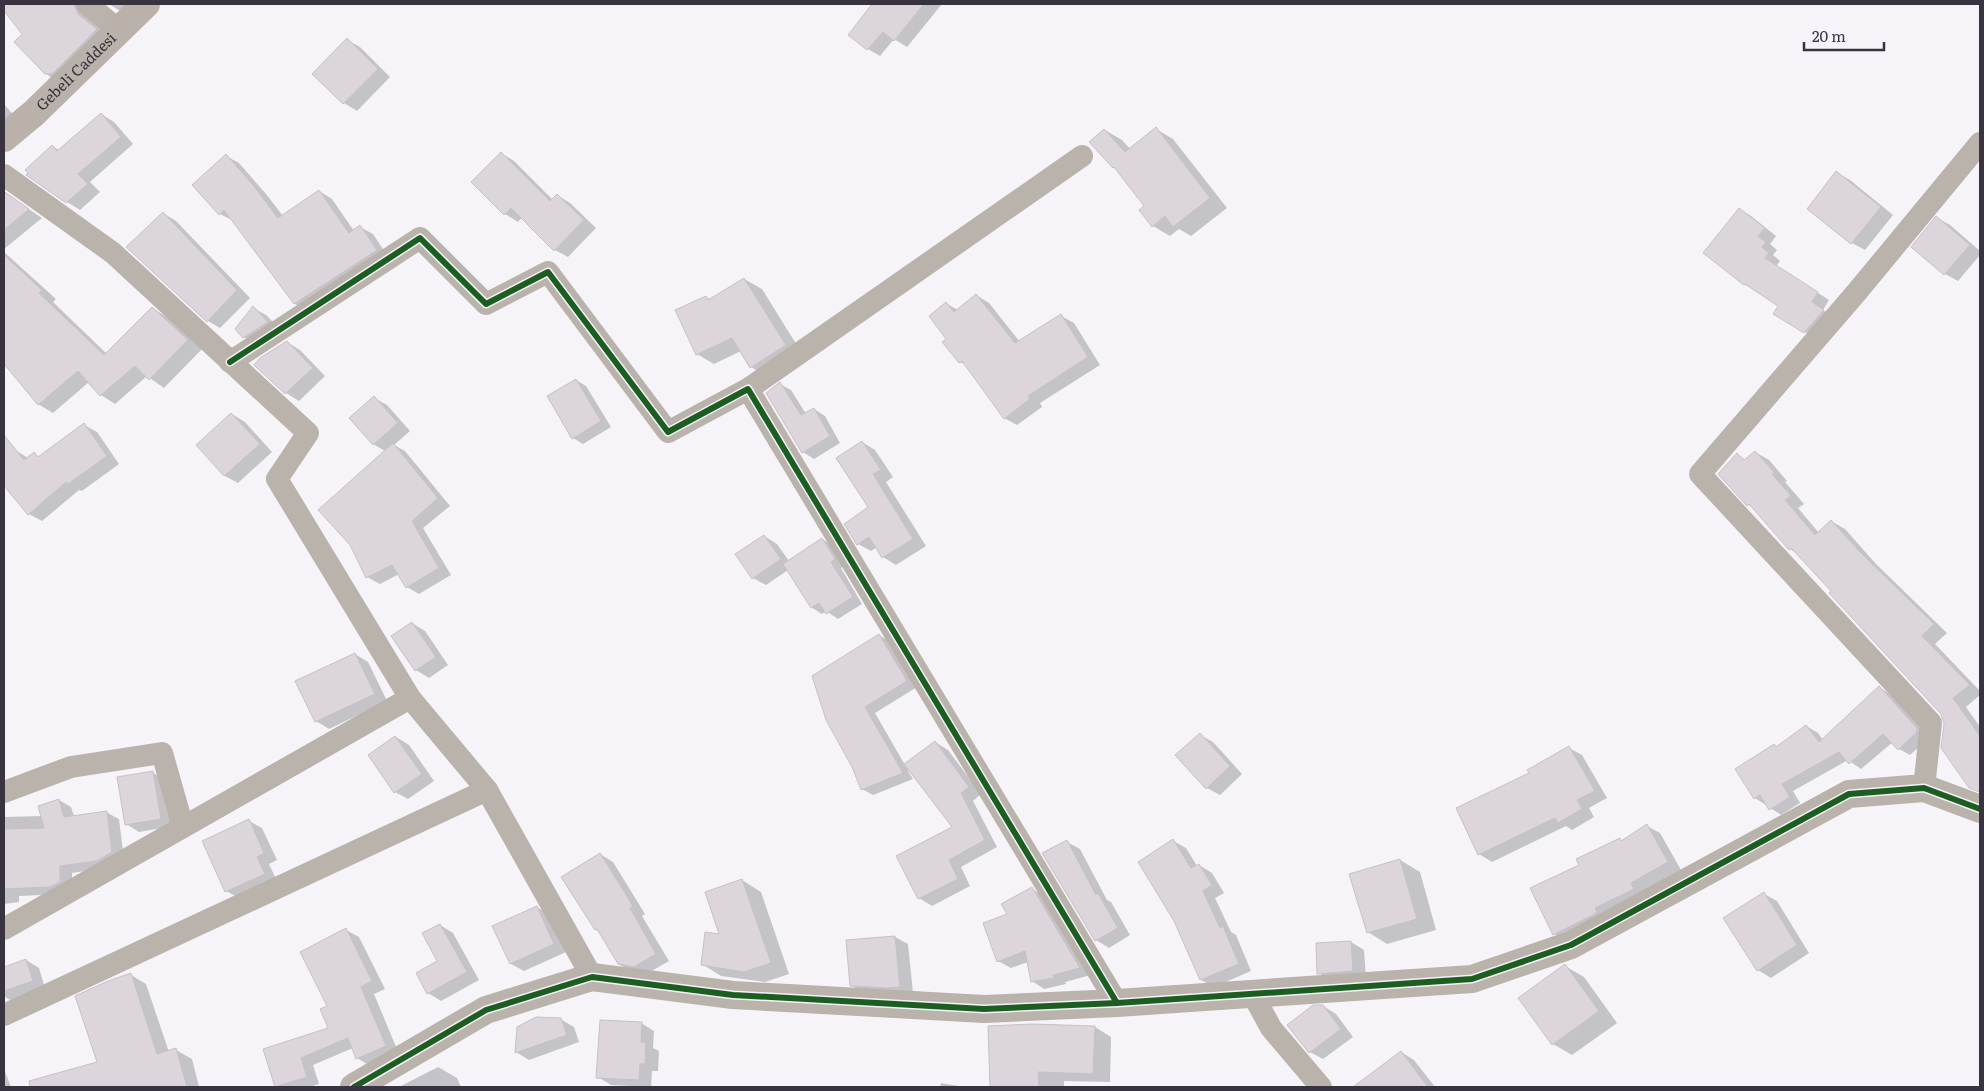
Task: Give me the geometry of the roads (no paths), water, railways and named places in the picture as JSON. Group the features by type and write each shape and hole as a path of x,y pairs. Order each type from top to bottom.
{"main road":[{"name":"Gebeli Caddesi","path":"4,138 34,113 146,4"}],"street":[{"path":"88,4 120,31"},
{"path":"1924,788 1931,723 1700,474 1856,293 1980,143"},
{"path":"230,362 420,238 486,304 548,272 668,432 748,389 1082,156"},
{"path":"4,175 113,253 308,433 277,479 410,698 487,790 592,977"},
{"path":"748,389 1117,1003"},
{"path":"4,929 410,698"},
{"path":"4,792 71,767 162,753 183,827"},
{"path":"354,1087 486,1010 592,977 733,995 984,1009 1117,1003 1472,979 1571,945 1849,794 1924,788 1980,809"},
{"path":"4,1015 487,790"},
{"path":"1252,993 1271,1028 1321,1087"}]}
